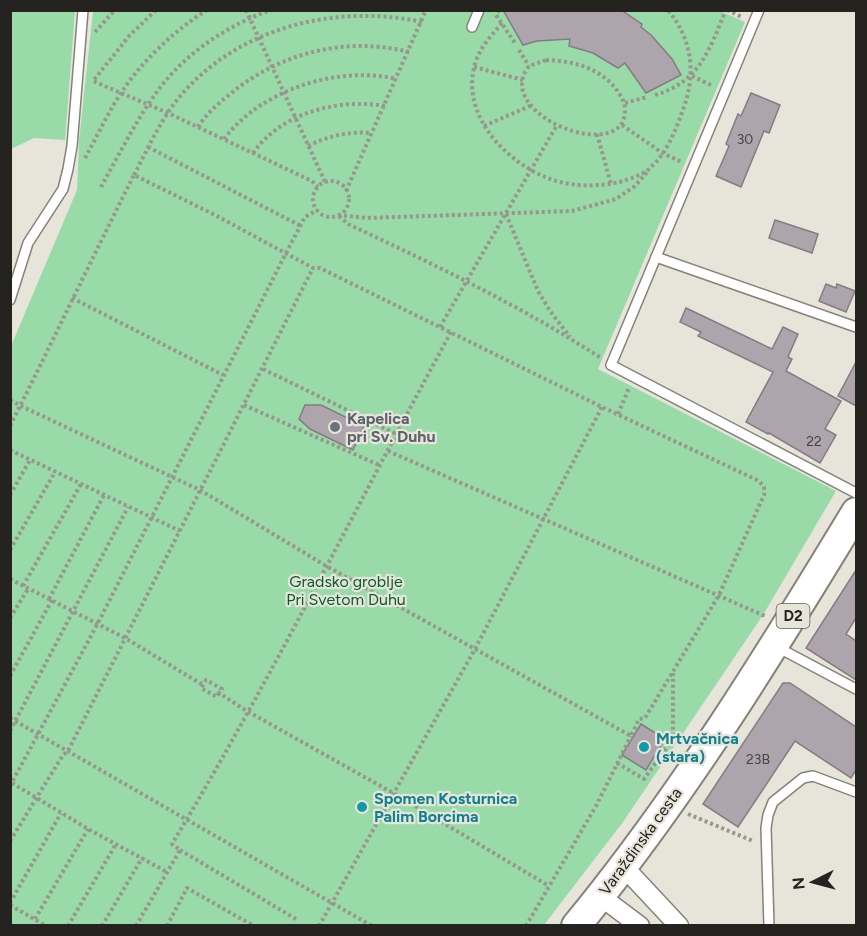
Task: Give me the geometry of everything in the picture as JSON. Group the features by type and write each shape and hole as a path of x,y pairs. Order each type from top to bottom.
{"main road":[{"name":"Varaždinska cesta","path":"576,926 623,866 727,719 772,632 856,512"}],"street":[{"path":"623,866 679,926"},
{"path":"600,896 640,926"}],"lane":[{"path":"10,300 28,243 63,189 72,146 83,10"},
{"path":"472,27 479,10"},
{"path":"759,10 611,365 856,493"},
{"path":"656,257 856,327"},
{"path":"772,632 856,689"},
{"path":"769,926 767,822 773,802 803,778 813,776 856,792"}],"path":[{"path":"95,33 115,10"},
{"path":"84,159 121,93 163,44 207,10"},
{"path":"246,10 325,182"},
{"path":"101,187 162,85 180,66 230,29 271,10"},
{"path":"338,215 343,212 348,202 346,190 426,10"},
{"path":"499,10 496,15 514,43"},
{"path":"346,190 338,183 325,182 318,187 313,199 317,210 326,216 367,218 506,214 572,211 616,199 635,186 664,154 678,124 692,76 692,60 688,44 668,10"},
{"path":"655,95 672,90 692,76 707,55 726,10"},
{"path":"155,11 130,35 93,81 224,139 312,181 318,187"},
{"path":"10,426 148,147 168,113 187,89 226,56 259,38 292,25 336,16 379,15 422,22"},
{"path":"502,23 484,45 474,67 473,93 479,119 501,147 531,170 558,181 596,185 611,184 650,169"},
{"path":"198,127 204,117 220,102 271,66 318,50 356,45 393,48 408,52"},
{"path":"519,50 530,66"},
{"path":"546,60 577,63 595,71 611,83 625,104 622,125 619,129 597,134 578,134 546,120 525,94 523,80 530,66 546,60"},
{"path":"474,67 523,80"},
{"path":"224,139 239,122 284,93 329,77 381,75 397,79"},
{"path":"692,76 718,88"},
{"path":"625,104 647,97"},
{"path":"252,153 270,135 296,119 318,110 359,103 385,106"},
{"path":"484,126 532,105"},
{"path":"440,327 557,125"},
{"path":"622,125 664,154"},
{"path":"308,146 333,136 362,132 372,134"},
{"path":"597,134 611,184"},
{"path":"148,147 301,226"},
{"path":"134,175 313,268 320,268 602,407 759,481 764,487 762,504 719,595 645,718 639,719 596,806 526,926"},
{"path":"167,872 11,784 98,623 305,217 317,210"},
{"path":"506,214 538,291 572,340"},
{"path":"338,215 348,224 467,280 611,365"},
{"path":"10,841 63,755 68,751 313,268"},
{"path":"72,298 223,375"},
{"path":"296,920 172,844 328,567 379,465 451,332"},
{"path":"263,369 396,434"},
{"path":"618,414 628,392 630,375"},
{"path":"10,400 200,490 328,567 631,736"},
{"path":"244,405 379,465"},
{"path":"319,926 475,649 602,407"},
{"path":"10,450 180,531"},
{"path":"388,451 719,595 772,632"},
{"path":"10,495 30,460"},
{"path":"10,550 55,472"},
{"path":"23,586 81,484"},
{"path":"10,676 104,495"},
{"path":"10,731 128,507"},
{"path":"10,579 98,623 203,685"},
{"path":"10,618 28,588"},
{"path":"617,763 644,779 673,739 673,673"},
{"path":"206,680 222,688 219,693 217,697 201,688 206,680"},
{"path":"219,693 549,886"},
{"path":"10,718 372,926"},
{"path":"46,926 10,904 61,813"},
{"path":"687,813 767,848"},
{"path":"35,919 88,829"},
{"path":"68,926 116,844"},
{"path":"136,926 180,850"},
{"path":"102,926 142,858"},
{"path":"167,926 187,888 254,926"}],"green space":[{"name":"Gradsko groblje Pri Svetom Duhu","path":"718,10 745,22 598,369 836,491 763,615 623,822 544,925 11,926 11,346 77,190 79,141 93,11"},
{"path":"10,11 75,11 65,140 34,138 11,149"}],"building":[{"path":"503,10 621,10 642,24 641,27 672,59 681,75 646,93 625,63 618,68 593,53 569,46 570,39 537,41 523,45"},
{"path":"751,93 780,105 769,133 764,131 741,187 716,176 729,146 726,144 738,114 741,116"},
{"path":"775,220 818,234 812,253 769,238"},
{"path":"826,284 836,288 837,284 855,291 846,312 819,301"},
{"path":"686,308 772,349 783,327 798,334 788,357 792,359 786,371 841,401 825,429 836,435 820,463 746,422 773,372 698,336 701,332 680,322"},
{"path":"856,362 856,406 838,396"},
{"name":"Kapelica pri Sv. Duhu","path":"305,405 321,405 364,426 353,450 310,429 299,419"},
{"path":"856,570 856,618 846,634 856,641 856,680 806,648"},
{"path":"783,683 790,683 856,727 856,770 851,778 795,741 738,827 703,804"},
{"name":"Mrtvačnica (stara)","path":"641,724 665,739 646,770 622,755"}],"place":[{"name":"Kapelica pri Sv. Duhu","path":"335,427"},
{"name":"Mrtvačnica (stara)","path":"644,747"},
{"name":"Spomen Kosturnica Palim Borcima","path":"362,807"}]}
